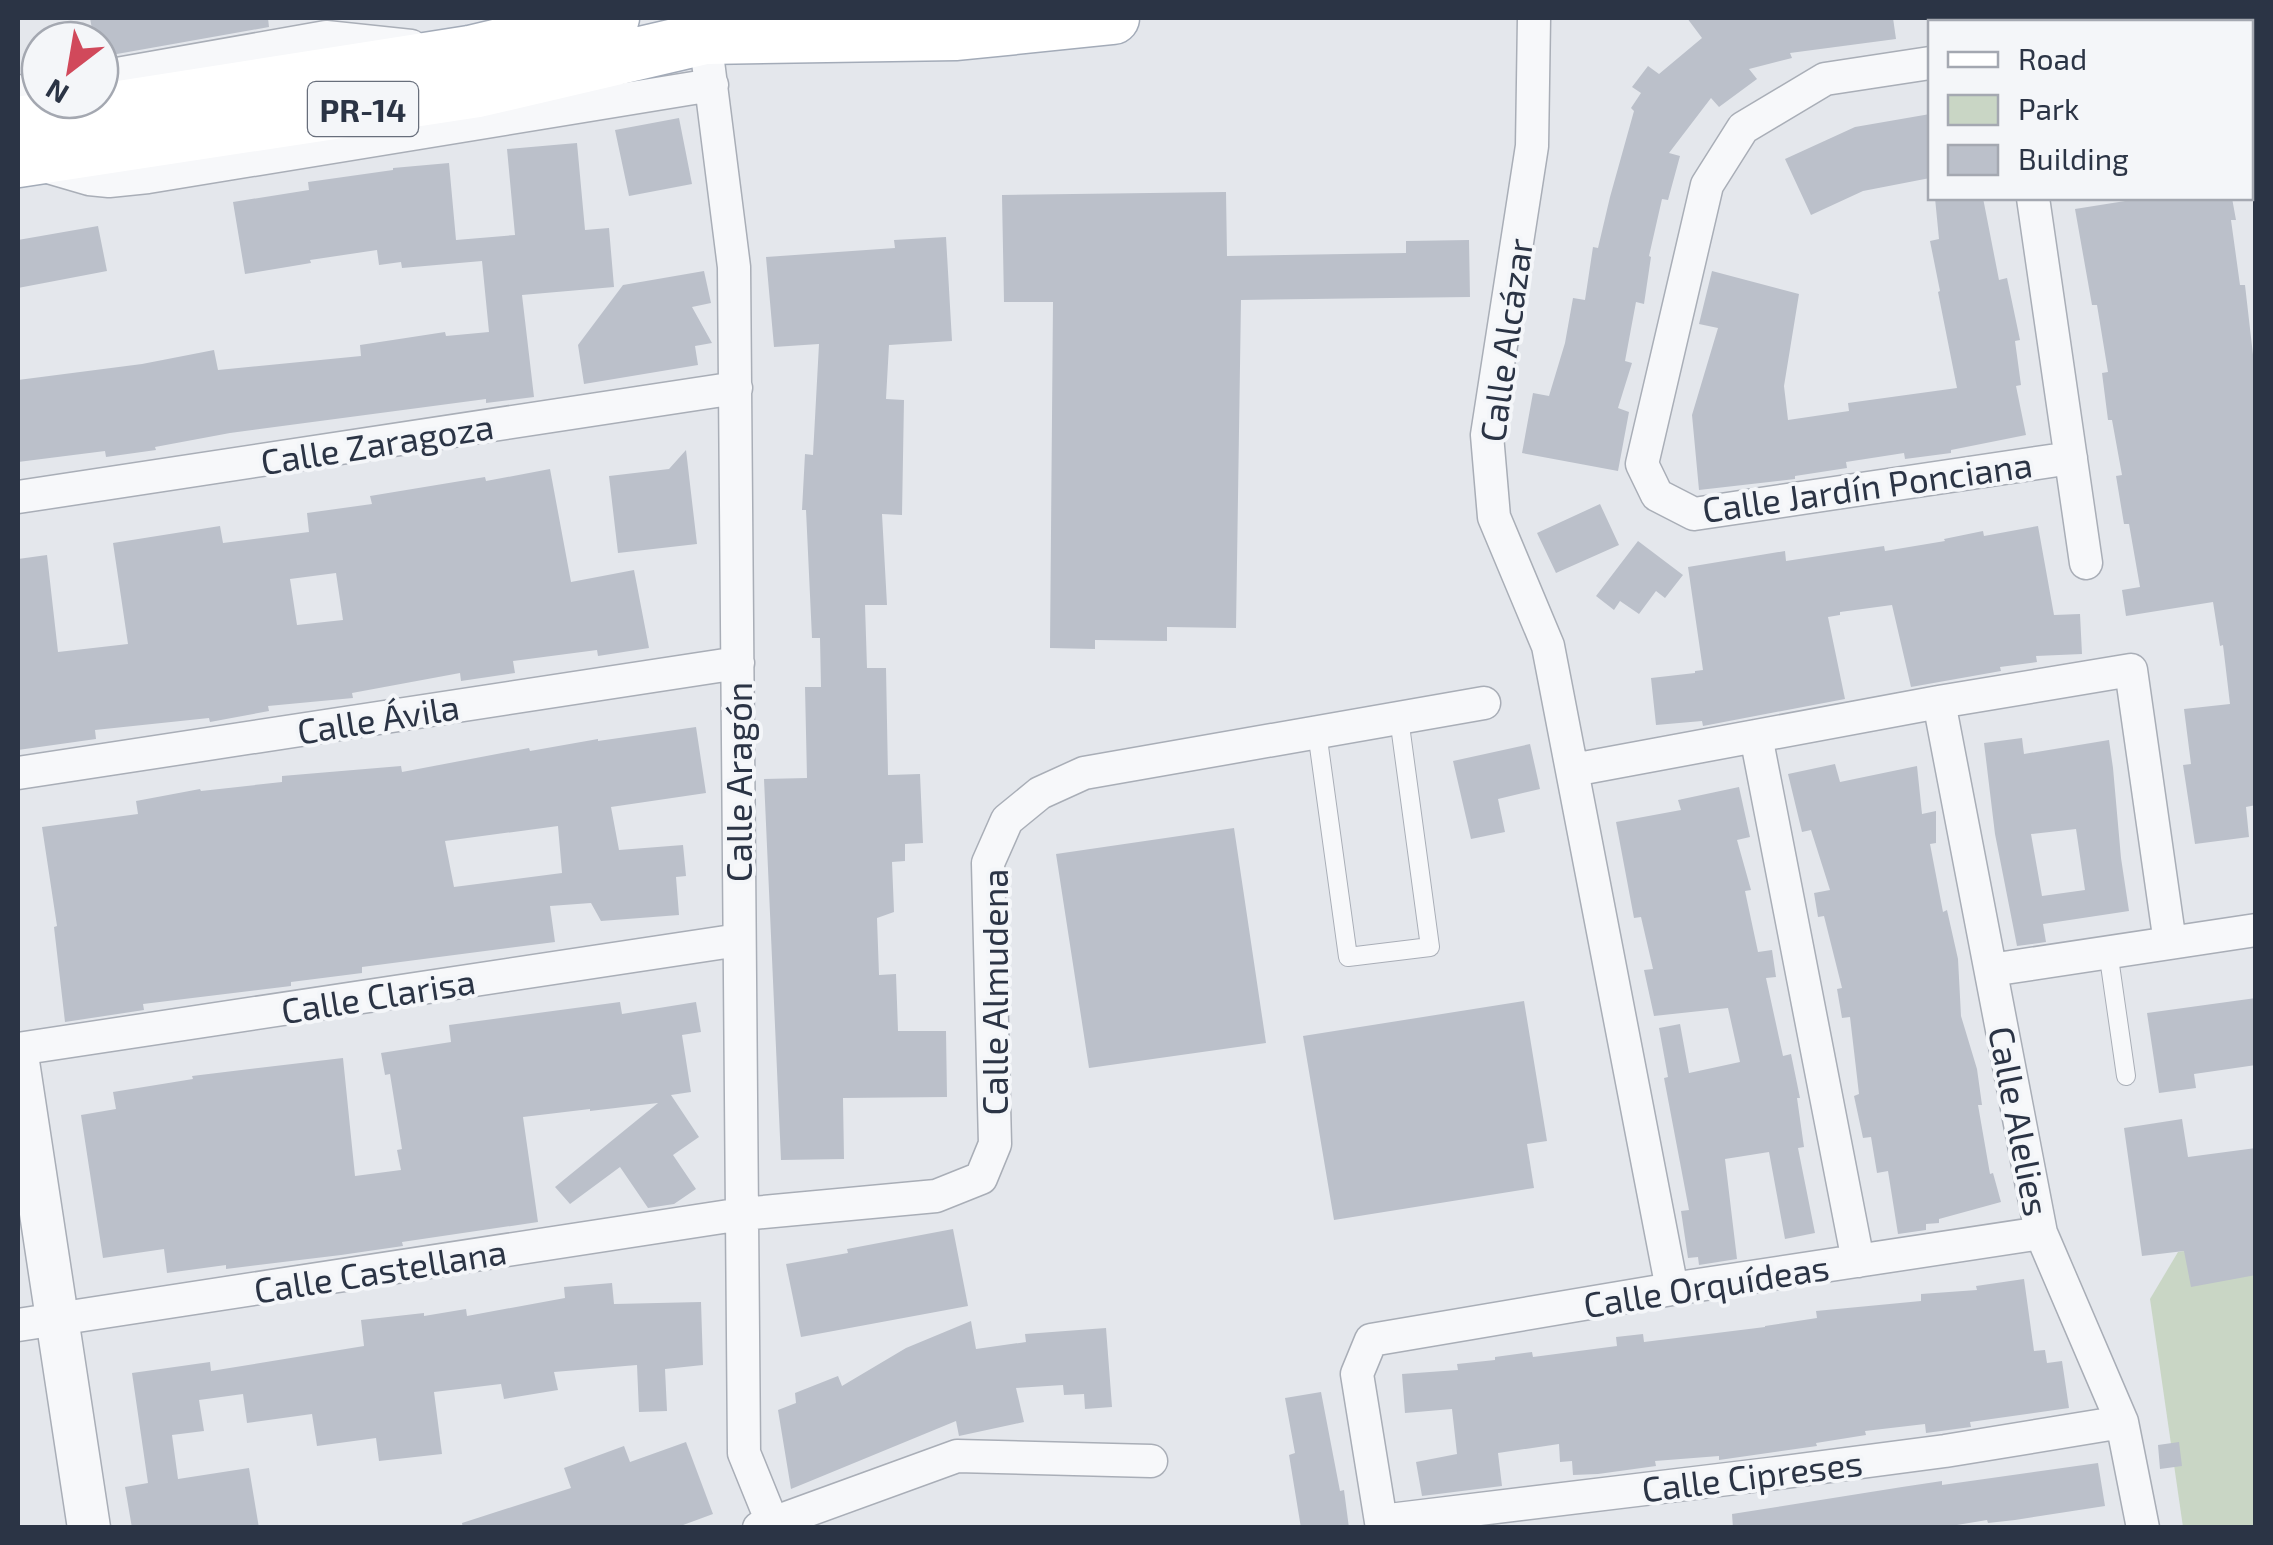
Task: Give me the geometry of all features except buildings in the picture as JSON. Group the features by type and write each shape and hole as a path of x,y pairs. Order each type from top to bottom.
{"main road":[{"name":"PR-14","path":"19,148 613,18"},
{"path":"709,62 782,18"},
{"name":"PR-14","path":"19,148 709,62 1114,18"}],"street":[{"name":"Calle Alcázar","path":"1534,18 1532,146 1487,435 1494,517 1548,646 1672,1289"},
{"path":"120,73 326,37 470,52"},
{"name":"Calle Aragón","path":"709,62 734,267 744,1453 766,1525"},
{"name":"Calle Jardín Ponciana","path":"1928,63 1826,79 1743,128 1708,184 1642,464 1657,495 1694,514 2072,458"},
{"name":"Calle Jardín Ponciana","path":"2033,200 2086,563"},
{"name":"Calle Zaragoza","path":"18,497 736,388"},
{"name":"Calle Ávila","path":"18,773 738,663"},
{"path":"1573,770 2130,670 2170,943"},
{"name":"Calle Alelies","path":"1938,702 2041,1232 2122,1422 2143,1528"},
{"name":"Calle Almudena","path":"742,1214 936,1196 981,1178 995,1144 988,863 1007,820 1040,793 1084,773 1484,703"},
{"path":"1756,736 1858,1260"},
{"path":"1991,970 2256,930"},
{"name":"Calle Clarisa","path":"18,1049 739,940"},
{"path":"18,1062 37,1322 89,1528"},
{"name":"Calle Castellana","path":"37,1322 742,1214"},
{"name":"Calle Orquídeas","path":"1381,1524 1357,1374 1371,1340 2041,1232"},
{"name":"Calle Cipreses","path":"1381,1524 1789,1472 2122,1422"},
{"path":"766,1525 957,1456 1151,1461"}],"lane":[{"path":"1317,732 1348,957 1430,947 1399,718"},
{"path":"2108,951 2126,1076"}],"green space":[{"path":"2255,1240 2255,1527 2183,1527 2150,1299 2178,1252"}]}
